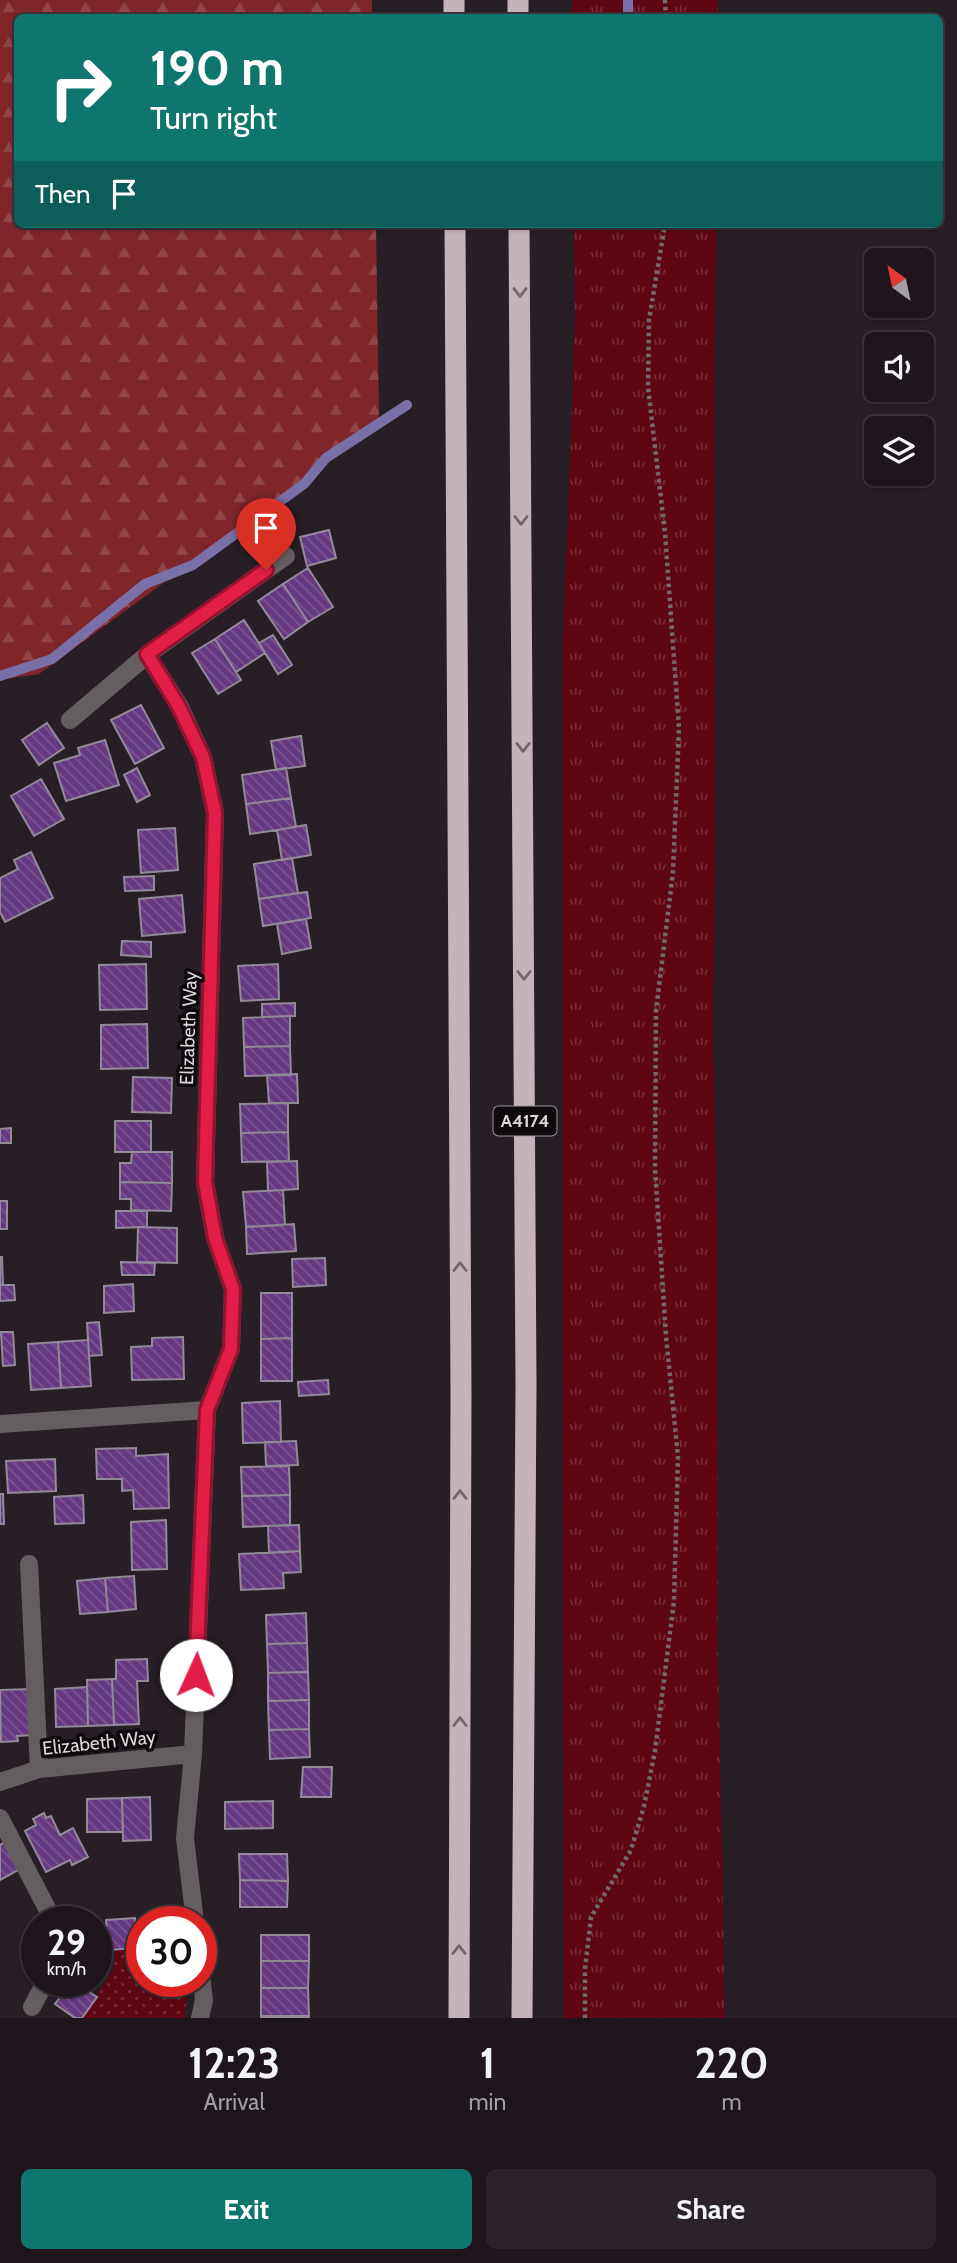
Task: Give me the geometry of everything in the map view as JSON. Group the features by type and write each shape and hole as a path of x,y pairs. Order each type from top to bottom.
{"highway":[{"path":"455,228 461,1381 459,2018"},
{"name":"A4174","path":"519,228 526,1371 522,2018"}],"street":[{"path":"70,720 147,654 286,556"},
{"name":"Elizabeth Way","path":"147,654 178,705 203,757 215,813 205,1182 215,1238 233,1289 231,1349 207,1410 192,1754 185,1838 193,1906"},
{"path":"0,1424 207,1410"},
{"path":"29,1564 39,1769"},
{"name":"Elizabeth Way","path":"4,1783 39,1769 192,1754"},
{"path":"0,1818 46,1906"},
{"path":"32,2007 37,1997"},
{"path":"200,2018 204,1997"}],"path":[{"path":"585,2018 585,1969 591,1917 631,1850 644,1806 655,1751 674,1601 678,1457 654,1167 656,1011 673,872 679,728 665,533 648,387 649,320 664,228"}],"green space":[{"path":"0,0 372,0 372,14 14,14 14,228 376,228 379,425 39,674 0,680"},
{"path":"572,0 718,0 718,14 572,14"},
{"path":"574,228 716,228 713,1035 717,1227 718,1647 725,2018 564,2018 562,674 575,319"},
{"path":"115,1949 126,1949 126,1997 186,1997 185,2018 82,2018 95,1997 112,1997"}],"building":[{"path":"329,530 336,558 307,566 300,537"},
{"path":"308,568 333,607 308,622 283,584"},
{"path":"283,584 308,622 284,639 258,601"},
{"path":"244,620 265,653 236,672 215,639"},
{"path":"273,635 292,665 278,674 259,643"},
{"path":"215,639 241,680 218,694 192,653"},
{"path":"141,705 164,748 135,764 111,720"},
{"path":"47,723 64,748 39,765 22,740"},
{"path":"301,736 305,766 276,770 271,741"},
{"path":"105,740 119,785 66,801 54,763 80,755 78,748"},
{"path":"137,768 150,795 137,802 124,775"},
{"path":"286,768 291,798 246,804 242,775"},
{"path":"41,779 64,819 34,836 11,796"},
{"path":"291,798 296,827 250,834 246,804"},
{"path":"306,825 311,855 282,860 277,830"},
{"path":"175,828 178,870 141,873 138,830"},
{"path":"31,852 53,898 5,922 0,912 0,878 18,869 14,860"},
{"path":"292,858 298,893 259,899 254,864"},
{"path":"154,876 154,890 125,891 124,877"},
{"path":"307,892 311,918 263,926 259,899"},
{"path":"182,895 185,932 142,936 139,899"},
{"path":"306,919 311,948 282,954 277,924"},
{"path":"122,941 151,942 151,957 121,955"},
{"path":"146,964 147,1009 100,1010 99,965"},
{"path":"278,964 279,999 241,1001 238,966"},
{"path":"295,1003 295,1016 262,1017 262,1004"},
{"path":"290,1016 290,1046 244,1047 243,1018"},
{"path":"147,1024 148,1068 101,1069 101,1025"},
{"path":"290,1046 291,1075 245,1076 244,1047"},
{"path":"297,1074 298,1103 269,1103 267,1075"},
{"path":"133,1077 172,1078 171,1113 132,1112"},
{"path":"288,1103 288,1132 241,1133 240,1104"},
{"path":"115,1121 151,1121 151,1152 115,1152"},
{"path":"11,1128 11,1143 0,1143 0,1129"},
{"path":"288,1132 289,1161 242,1162 241,1133"},
{"path":"132,1152 172,1152 172,1183 120,1182 120,1163 131,1163"},
{"path":"297,1161 298,1189 268,1191 267,1162"},
{"path":"120,1182 172,1183 171,1211 131,1210 131,1199 120,1199"},
{"path":"283,1190 285,1225 246,1227 243,1192"},
{"path":"0,1201 7,1201 7,1229 0,1229"},
{"path":"116,1211 147,1211 147,1227 116,1228"},
{"path":"294,1224 296,1251 247,1254 246,1227"},
{"path":"138,1227 177,1228 177,1263 137,1262"},
{"path":"2,1257 3,1285 0,1285"},
{"path":"325,1258 326,1285 293,1287 292,1259"},
{"path":"121,1262 155,1263 154,1275 122,1275"},
{"path":"133,1284 134,1311 104,1313 104,1286"},
{"path":"0,1285 14,1285 15,1300 0,1301"},
{"path":"261,1293 292,1293 292,1338 261,1339"},
{"path":"99,1322 102,1355 89,1356 87,1323"},
{"path":"1,1332 13,1332 15,1365 3,1366"},
{"path":"183,1337 184,1379 132,1380 131,1347 152,1346 152,1338"},
{"path":"292,1338 292,1381 261,1381 261,1339"},
{"path":"88,1340 91,1386 61,1388 58,1342"},
{"path":"58,1342 61,1388 31,1390 28,1344"},
{"path":"328,1380 329,1394 299,1396 298,1382"},
{"path":"280,1401 281,1442 243,1443 242,1403"},
{"path":"296,1441 298,1465 266,1466 265,1442"},
{"path":"136,1448 136,1456 168,1454 169,1508 134,1509 133,1490 122,1491 122,1479 97,1479 96,1449"},
{"path":"55,1459 56,1491 8,1493 6,1461"},
{"path":"289,1466 290,1495 242,1496 241,1467"},
{"path":"0,1494 3,1494 4,1524 0,1524"},
{"path":"83,1495 84,1523 55,1524 54,1497"},
{"path":"290,1495 290,1525 243,1527 242,1496"},
{"path":"166,1520 167,1569 132,1570 131,1522"},
{"path":"299,1525 300,1551 269,1553 268,1526"},
{"path":"300,1551 301,1572 283,1573 284,1588 241,1590 239,1554"},
{"path":"134,1576 136,1609 108,1612 105,1578"},
{"path":"105,1578 108,1612 80,1614 77,1581"},
{"path":"306,1613 307,1643 267,1644 266,1615"},
{"path":"307,1643 308,1672 268,1673 267,1644"},
{"path":"147,1659 148,1681 137,1681 139,1724 114,1725 112,1679 116,1679 116,1660"},
{"path":"308,1672 309,1700 268,1701 268,1673"},
{"path":"112,1679 114,1725 88,1726 87,1680"},
{"path":"87,1687 88,1726 56,1727 55,1689"},
{"path":"31,1689 32,1735 17,1736 18,1741 1,1742 0,1690"},
{"path":"309,1700 309,1729 269,1730 268,1701"},
{"path":"309,1729 310,1757 270,1759 269,1730"},
{"path":"303,1767 332,1767 331,1797 301,1797"},
{"path":"150,1797 151,1840 123,1841 122,1798"},
{"path":"122,1798 123,1832 87,1832 87,1799"},
{"path":"273,1801 273,1828 225,1829 225,1802"},
{"path":"44,1813 46,1818 51,1816 60,1835 73,1828 88,1857 72,1865 70,1860 46,1872 25,1831 36,1825 33,1819"},
{"path":"5,1842 18,1870 0,1880 0,1845"},
{"path":"239,1854 287,1854 288,1881 240,1880"},
{"path":"240,1880 288,1881 287,1907 240,1907"},
{"path":"126,1919 126,1949 112,1950 112,1920"},
{"path":"261,1935 309,1935 309,1961 261,1961"},
{"path":"261,1961 309,1961 308,1988 261,1988"},
{"path":"261,1988 308,1988 309,2016 261,2016"},
{"path":"60,1997 97,1997 82,2018 75,2018 55,2004"},
{"path":"309,2016 309,2018 261,2018"}],"waterway":[{"path":"628,0 628,14"},
{"path":"0,676 52,659 145,584 193,565 304,484 326,458 407,405"}],"route":[{"path":"196,1675 207,1410 231,1349 233,1289 215,1238 205,1182 215,813 203,757 178,705 147,654 266,570"}]}
